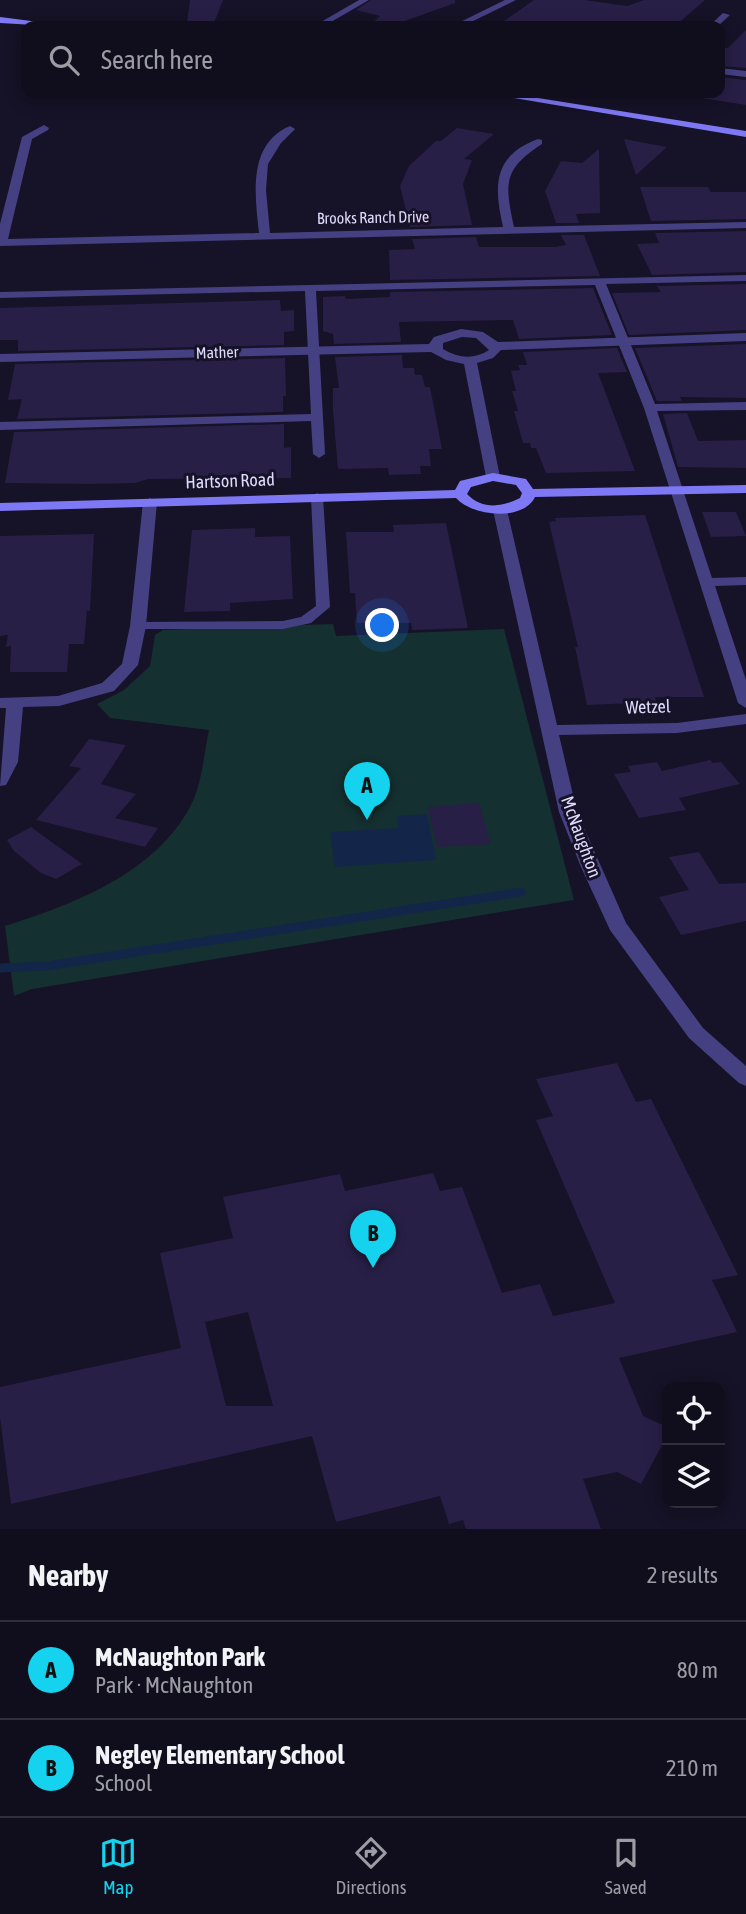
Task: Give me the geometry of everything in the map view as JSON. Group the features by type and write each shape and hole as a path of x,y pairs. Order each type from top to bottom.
{"street":[{"path":"327,21 365,0"},
{"path":"467,21 512,0"},
{"path":"719,21 726,15"},
{"path":"0,20 21,23"},
{"path":"725,72 746,74"},
{"path":"521,98 746,134"},
{"path":"1,243 27,137 44,128"},
{"path":"265,235 259,176 273,142 290,129"},
{"path":"509,230 500,186 502,172 515,155 538,142"},
{"name":"Brooks Ranch Drive","path":"1,243 746,225"},
{"path":"495,346 492,354 470,360 452,358 435,348 438,340 461,333 479,335 495,346 746,337"},
{"name":"Mather","path":"0,358 435,348"},
{"path":"470,360 493,477"},
{"path":"493,477 512,478 526,487 529,493 527,500 519,505 500,510 479,508 460,494 465,484 493,477"},
{"path":"529,493 746,489"},
{"name":"Hartson Road","path":"0,507 460,494"},
{"path":"0,781 9,762 8,703 59,701 108,687 130,665 138,626 150,502"},
{"name":"McNaughton","path":"500,510 568,813 617,925 696,1033 746,1078"},
{"name":"Wetzel","path":"551,730 677,728 746,719"}],"lane":[{"path":"0,295 746,278"},
{"path":"599,280 650,408 746,703"},
{"path":"310,288 318,454"},
{"path":"650,408 746,406"},
{"path":"0,426 316,417"},
{"path":"138,626 283,625 297,623 320,611 323,607 317,497"},
{"path":"706,582 746,581"}],"green space":[{"path":"333,624 336,636 504,629 574,900 32,989 14,996 5,926 85,896 136,867 158,849 177,827 192,803 209,730 110,718 97,704 124,690 150,666 155,635 163,630"}],"water":[{"path":"427,814 436,860 335,867 330,832 399,828 397,816"}],"building":[{"path":"190,0 223,0 215,21 187,21"},
{"path":"371,0 455,0 455,3 405,21 374,21 380,16 356,10"},
{"path":"534,0 585,0 627,6 644,0 705,0 681,21 504,21"},
{"path":"746,30 746,68 725,66 725,48 728,48"},
{"path":"725,78 746,80 746,105 702,98 725,98"},
{"path":"457,128 494,134 464,159 472,160 463,184 472,225 410,227 400,186 409,166 436,141 441,141"},
{"path":"624,139 667,147 636,175"},
{"path":"599,149 600,213 576,214 579,223 556,223 545,191 561,161 582,163"},
{"path":"640,187 708,187 711,192 746,192 746,219 651,221"},
{"path":"746,231 746,272 652,275 637,244 659,243 655,233"},
{"path":"561,235 584,235 600,276 390,280 389,250 415,249 412,239 476,237 479,247 555,247 566,245"},
{"path":"746,284 746,330 629,335 612,293 661,292 657,286"},
{"path":"593,288 612,335 519,339 513,320 399,322 401,342 334,344 333,334 323,331 323,297 390,297 390,292"},
{"path":"280,300 281,311 294,310 294,331 284,332 284,345 18,351 18,340 0,340 0,308"},
{"path":"746,344 746,398 680,397 682,401 657,401 635,348"},
{"path":"617,348 627,372 598,373 635,471 546,473 536,448 531,448 530,443 523,443 514,411 518,411 512,391 516,391 511,371 520,370 518,365 527,365 523,352"},
{"path":"402,355 403,368 414,368 415,375 422,375 425,387 430,387 442,449 429,449 431,466 420,466 421,474 389,475 388,468 338,469 333,411 333,388 339,388 335,357"},
{"path":"285,358 286,396 283,396 283,412 17,419 22,399 8,400 15,364"},
{"path":"687,413 698,441 746,440 746,468 678,467 663,414"},
{"path":"284,424 284,448 291,447 291,478 148,479 135,483 90,484 5,483 14,432"},
{"path":"702,512 736,512 746,536 711,537"},
{"path":"645,515 704,697 655,697 656,702 587,705 575,647 578,647 549,522 556,521 555,518"},
{"path":"446,523 468,628 412,630 411,623 357,623 355,593 350,593 346,532 394,532 393,525"},
{"path":"255,528 255,537 290,536 293,599 230,603 230,611 184,612 192,530"},
{"path":"94,534 90,611 87,611 84,644 69,644 67,672 10,672 11,646 6,647 8,635 0,636 0,536"},
{"path":"89,739 126,745 101,784 136,794 115,818 158,828 145,847 36,820 81,768 69,766"},
{"path":"710,760 713,763 721,762 740,784 679,798 686,810 639,818 614,774 631,772 628,766 657,762 662,771"},
{"path":"479,803 491,844 437,847 428,807"},
{"path":"31,827 82,864 56,879 41,873 14,851 7,840"},
{"path":"699,852 719,884 746,883 746,921 681,935 659,897 689,890 669,857"},
{"path":"617,1063 636,1102 651,1099 738,1275 712,1280 737,1332 619,1358 643,1416 662,1425 662,1445 641,1484 617,1472 583,1479 601,1529 466,1529 463,1520 449,1524 440,1496 336,1522 312,1436 11,1504 0,1417 0,1387 181,1348 160,1253 233,1238 223,1197 340,1174 345,1191 433,1173 440,1191 462,1187 502,1293 540,1284 553,1316 615,1303 536,1120 553,1116 536,1079","holes":["248,1312 273,1406 226,1406 205,1322"]}],"waterway":[{"path":"0,968 47,966 521,892"}],"place":[{"name":"McNaughton Park","path":"367,820"},
{"name":"Negley Elementary School","path":"373,1268"}]}
